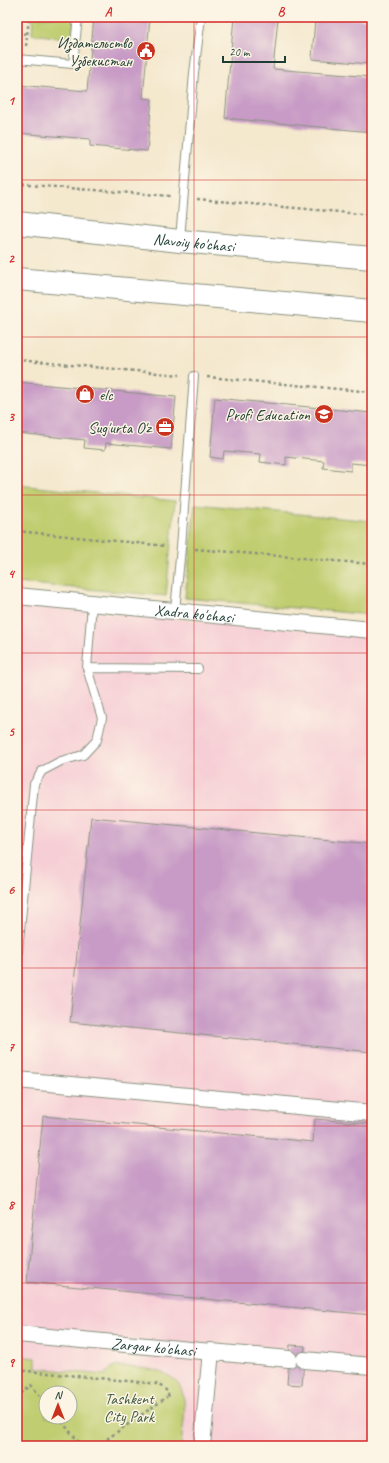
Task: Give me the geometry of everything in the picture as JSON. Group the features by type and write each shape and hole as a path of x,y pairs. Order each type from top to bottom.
{"main road":[{"name":"Navoiy ko'chasi","path":"17,223 180,241 372,258"},
{"path":"17,279 372,311"}],"street":[{"name":"Xadra ko'chasi","path":"17,596 372,630"},
{"path":"17,1080 372,1112"},
{"name":"Zargar ko'chasi","path":"17,1334 372,1366"},
{"path":"202,1446 211,1351"}],"lane":[{"path":"21,60 73,64 78,17"},
{"path":"180,241 194,74 201,17"},
{"path":"175,611 194,376"},
{"path":"17,961 34,784 42,771 60,761 83,755 97,740 102,718 87,668 92,603"},
{"path":"87,668 198,669"}],"path":[{"path":"21,60 29,17"},
{"path":"17,33 27,34"},
{"path":"17,1370 158,1384 167,1391 168,1397 97,1446"},
{"path":"17,1397 30,1384 38,1394"},
{"path":"65,1425 82,1446"}],"shaded area":[{"path":"17,605 372,636 372,1446 17,1446"}],"green space":[{"path":"33,17 74,17 72,39 32,34"},
{"path":"17,485 175,501 166,596 17,583"},
{"path":"195,504 372,521 372,615 185,598"},
{"name":"Tashkent City Park","path":"17,1356 36,1358 36,1368 105,1375 114,1366 135,1367 157,1371 167,1375 175,1381 181,1389 184,1400 185,1411 181,1446 17,1446"}],"building":[{"path":"94,17 150,17 143,98 152,99 147,151 90,146 90,139 17,133 17,85 87,91"},
{"path":"234,17 278,18 273,69 372,77 372,132 225,118"},
{"path":"315,17 372,20 370,64 312,59"},
{"path":"17,382 176,397 171,449 106,443 105,450 84,448 85,440 17,433"},
{"path":"215,398 372,413 372,465 351,463 351,471 323,468 324,461 286,457 286,465 260,462 261,454 224,451 223,459 210,457"},
{"path":"91,817 372,844 372,1052 70,1022"},
{"path":"43,1116 313,1142 315,1119 372,1124 372,1315 27,1282"},
{"path":"290,1345 305,1346 302,1385 287,1384"}],"place":[{"name":"Издательство Узбекистан","path":"146,51"},
{"name":"elc","path":"85,394"},
{"name":"Profi Education","path":"324,414"},
{"name":"Sug'urta O'z","path":"165,427"}]}
